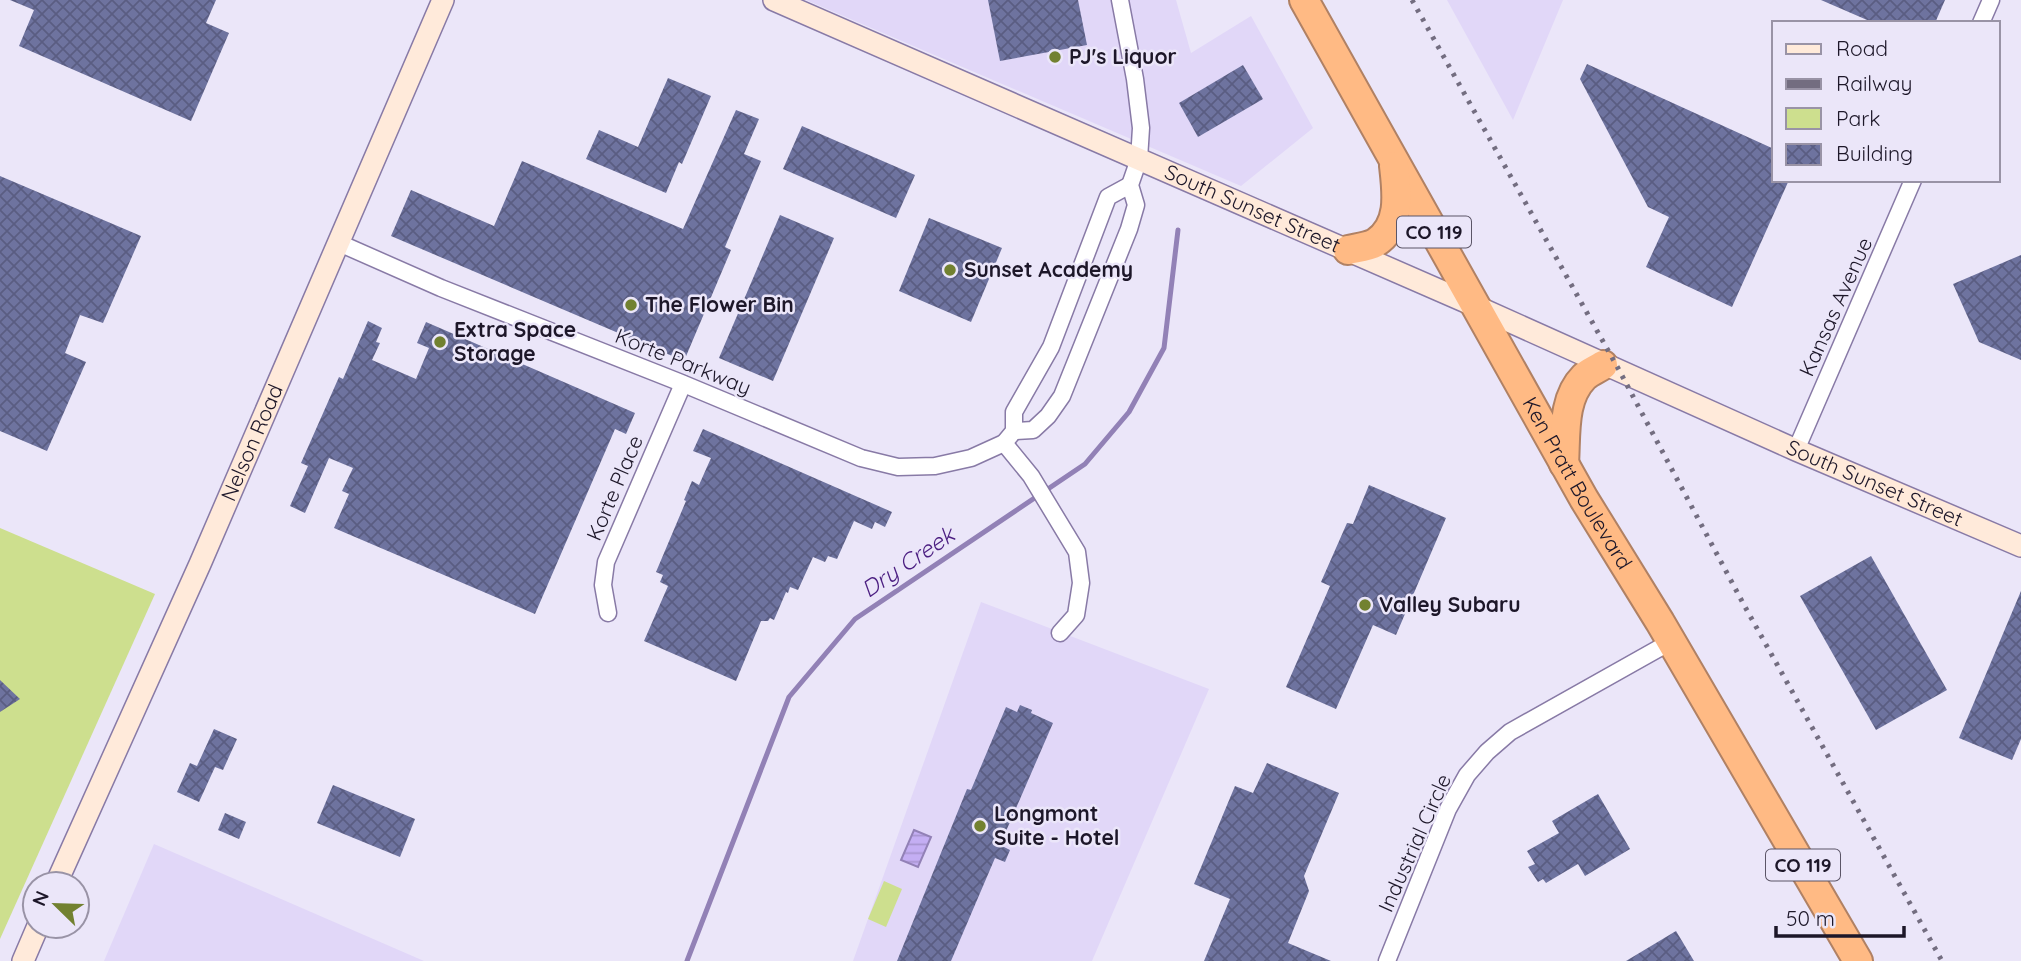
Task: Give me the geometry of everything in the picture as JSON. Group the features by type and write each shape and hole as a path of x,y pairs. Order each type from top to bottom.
{"highway":[{"name":"Ken Pratt Boulevard","path":"1304,0 1564,464 1672,641 1858,961"},
{"path":"1348,250 1373,244 1386,234 1395,216 1397,196 1394,159"},
{"path":"1564,464 1566,417 1571,396 1585,377 1604,365"}],"street":[{"name":"Nelson Road","path":"62,870 200,564 443,0"},
{"name":"South Sunset Street","path":"774,0 1728,419"},
{"name":"Korte Parkway","path":"339,243 441,288 861,458 898,467 935,467 971,458 1009,437 1033,430 1048,416 1062,396 1129,229 1136,205 1130,185 1139,159 1141,128 1120,0"},
{"path":"1982,21 1991,0"},
{"name":"Kansas Avenue","path":"1796,450 1912,182"},
{"path":"1060,633 1076,615 1081,583 1077,552 1009,437 1014,412 1051,348 1108,197 1130,185"},
{"name":"South Sunset Street","path":"1642,381 2021,546"},
{"name":"Korte Place","path":"608,613 603,585 606,562 683,384"},
{"name":"Industrial Circle","path":"1387,961 1448,809 1467,775 1487,752 1510,732 1672,641"},
{"path":"23,961 32,940"}],"shaded area":[{"path":"806,0 1176,0 1191,53 1251,16 1313,128 1241,186"},
{"path":"1447,0 1563,0 1513,120"},
{"path":"981,602 1209,689 1092,961 853,961"},
{"path":"914,830 931,837 918,867 901,860"},
{"path":"154,844 424,961 104,961"}],"green space":[{"path":"0,528 155,594 31,870 21,870 21,892 0,939"},
{"path":"884,881 902,889 886,927 868,919"}],"building":[{"path":"10,0 216,0 206,23 229,33 191,121 19,46 34,10"},
{"path":"988,0 1078,0 1087,45 1000,61"},
{"path":"1821,0 1945,0 1936,21 1869,21"},
{"path":"1587,64 1772,148 1772,182 1788,182 1732,307 1646,267 1669,217 1648,207 1580,79"},
{"path":"1243,65 1263,99 1198,137 1179,103"},
{"path":"668,78 711,96 682,164 679,162 666,193 586,159 599,130 638,147"},
{"name":"The Flower Bin","path":"736,110 759,119 744,154 761,161 725,247 731,250 684,361 391,236 411,190 494,226 522,161 683,229"},
{"path":"802,126 915,175 896,218 783,169"},
{"path":"0,176 141,236 103,323 80,315 65,353 86,362 47,451 0,431"},
{"path":"780,215 834,238 773,381 719,358"},
{"name":"Sunset Academy","path":"929,218 1002,248 971,322 899,291"},
{"path":"2021,255 2021,360 1979,342 1953,284"},
{"path":"368,321 382,328 376,342 380,343 372,360 416,379 429,348 417,343 426,322 635,413 626,434 615,429 535,614 334,528 349,494 342,491 353,468 329,458 305,513 290,506 308,466 301,463 339,377 343,379"},
{"path":"703,429 892,512 885,527 875,522 872,529 854,521 837,559 828,556 825,562 813,557 798,590 790,587 788,593 786,592 774,620 770,618 768,621 761,621 736,681 644,641 668,586 660,582 663,575 656,572 692,481 699,485 711,458 693,451"},
{"name":"Valley Subaru","path":"1369,485 1446,518 1396,635 1373,625 1336,709 1286,687 1330,586 1321,582 1347,523 1353,524"},
{"path":"1871,556 1947,690 1876,730 1800,596"},
{"path":"2021,591 2021,739 2012,760 1959,738"},
{"path":"0,680 20,699 0,712"},
{"name":"Longmont Suite - Hotel","path":"1020,705 1053,723 1000,845 1010,850 1005,862 995,858 951,961 897,961 967,789 971,790 1006,707 1017,712"},
{"path":"214,729 237,739 223,770 215,767 199,802 177,792 190,763 197,766"},
{"path":"1267,763 1339,793 1304,876 1309,891 1288,943 1331,961 1204,961 1230,899 1194,884 1235,786 1253,793"},
{"path":"333,785 415,819 400,857 317,823"},
{"path":"1598,794 1630,849 1585,876 1578,864 1546,883 1543,879 1538,882 1528,867 1535,864 1527,851 1559,833 1552,821"},
{"path":"225,813 246,822 239,839 218,830"},
{"path":"1676,931 1694,961 1626,961"}],"waterway":[{"name":"Dry Creek","path":"687,961 789,697 855,619 1085,464 1129,412 1164,348 1178,230"}],"railway":[{"path":"1412,0 1619,370 1744,605 1942,961"}],"place":[{"name":"PJ's Liquor","path":"1055,57"},
{"name":"Sunset Academy","path":"950,270"},
{"name":"The Flower Bin","path":"631,305"},
{"name":"Extra Space Storage","path":"440,342"},
{"name":"Valley Subaru","path":"1365,605"},
{"name":"Longmont Suite - Hotel","path":"980,826"}]}
